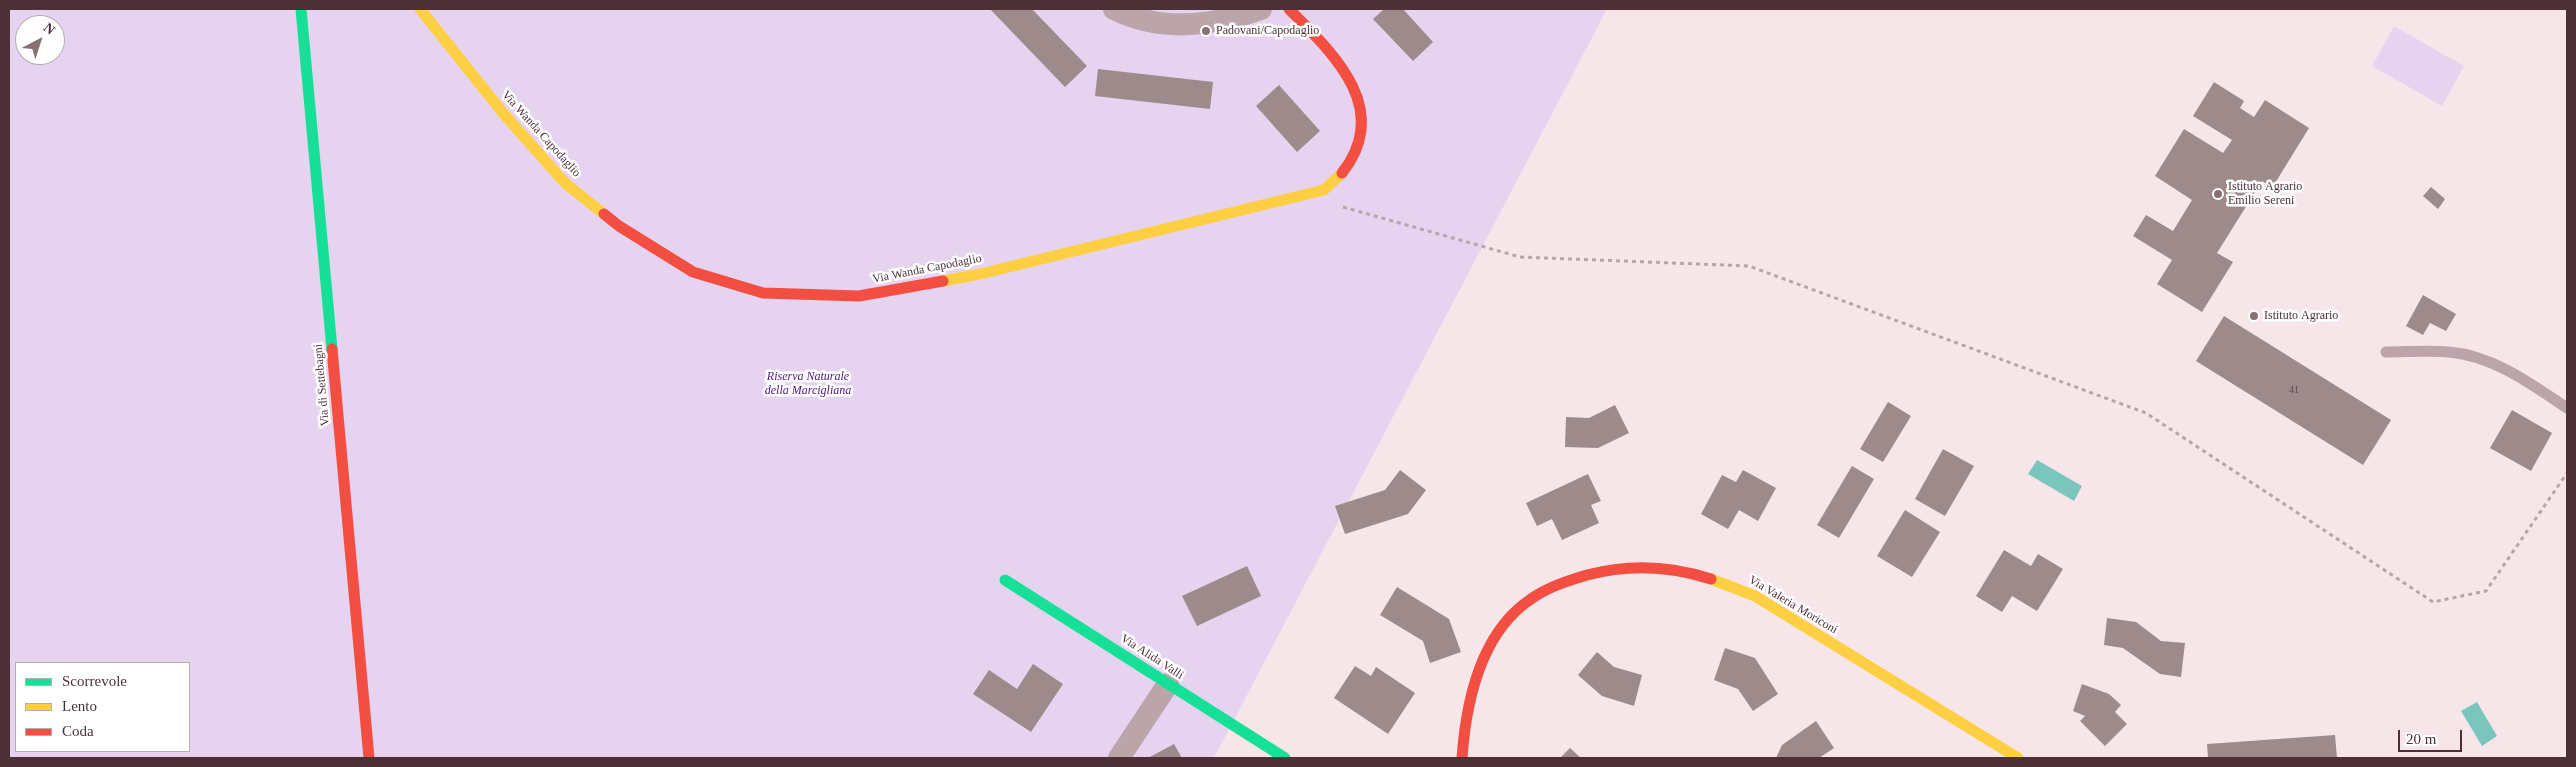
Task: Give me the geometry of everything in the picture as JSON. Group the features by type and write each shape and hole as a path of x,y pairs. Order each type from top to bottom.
{"street":[{"name":"Via di Settebagni","path":"301,9 369,758"},
{"name":"Via Wanda Capodaglio","path":"420,9 503,113 565,183 619,226 693,272 763,293 859,296 980,274 1324,190 1346,172 1359,142 1362,128 1358,102 1344,69 1289,9"},
{"path":"1114,9 1130,17 1150,22 1176,24 1212,22 1261,9"},
{"name":"Via Valeria Moriconi","path":"1462,758 1464,729 1472,686 1495,637 1513,614 1529,599 1555,585 1620,567 1646,567 1687,572 1732,585 1755,596 2018,758"},
{"name":"Via Alida Valli","path":"1005,580 1284,758"},
{"path":"1119,758 1168,684"}],"lane":[{"path":"2386,352 2450,352 2482,359 2510,370 2567,408"}],"path":[{"path":"1339,206 1520,256 1749,266 2146,413 2434,602 2486,591 2567,473"}],"green space":[{"name":"Riserva Naturale della Marcigliana","path":"9,9 1607,9 1214,758 9,758"},
{"path":"2394,26 2464,66 2442,106 2372,66"}],"water":[{"path":"2037,460 2082,486 2074,501 2028,474"},
{"path":"2477,702 2497,736 2482,746 2461,711"}],"building":[{"path":"990,9 1032,9 1087,66 1065,87"},
{"path":"1384,9 1403,9 1433,42 1413,61 1373,19"},
{"path":"1098,69 1213,82 1210,109 1095,96"},
{"name":"Istituto Agrario Emilio Sereni","path":"2214,82 2244,101 2240,108 2254,117 2265,100 2309,128 2272,188 2262,181 2217,253 2233,262 2202,312 2157,284 2172,260 2133,236 2146,215 2173,231 2192,200 2155,176 2184,129 2223,153 2232,140 2193,116"},
{"path":"1279,85 1320,131 1297,152 1256,106"},
{"path":"2431,187 2445,199 2438,209 2423,196"},
{"path":"2423,295 2456,314 2446,331 2430,323 2423,335 2406,326"},
{"path":"2224,316 2391,420 2363,465 2196,361"},
{"path":"1888,402 1911,416 1883,462 1860,449"},
{"path":"1615,405 1629,433 1598,448 1565,447 1566,417 1589,418"},
{"path":"2512,410 2552,433 2531,471 2490,448"},
{"path":"1943,449 1974,466 1945,516 1915,499"},
{"path":"1852,466 1874,479 1839,538 1817,525"},
{"path":"1400,470 1426,490 1408,514 1345,534 1335,506 1385,490"},
{"path":"1743,470 1776,488 1758,521 1739,510 1728,529 1701,514 1722,475 1736,482"},
{"path":"1588,474 1601,501 1591,505 1599,523 1562,540 1552,519 1537,526 1526,503"},
{"path":"1905,510 1940,532 1912,577 1877,556"},
{"path":"2004,550 2031,566 2038,554 2063,569 2037,611 2012,596 2002,612 1976,596"},
{"path":"1247,566 1261,596 1197,626 1182,596"},
{"path":"1397,587 1449,619 1461,652 1430,663 1423,641 1380,615"},
{"path":"2107,618 2136,622 2161,641 2185,643 2181,677 2160,674 2123,648 2104,645"},
{"path":"1725,648 1755,658 1778,694 1753,711 1738,689 1714,680"},
{"path":"1597,652 1614,667 1642,675 1634,706 1602,696 1578,675"},
{"path":"1033,664 1063,684 1031,732 973,694 989,670 1017,689"},
{"path":"1355,666 1371,676 1376,667 1415,693 1388,734 1334,698"},
{"path":"2082,684 2109,694 2121,705 2115,712 2127,724 2105,746 2080,721 2085,716 2073,711"},
{"path":"1816,721 1834,748 1819,758 1776,758 1782,745"},
{"path":"2335,735 2337,758 2208,758 2207,744"},
{"path":"1174,744 1182,758 1148,758"},
{"path":"1570,748 1581,758 1560,758"}],"traffic: fast":[{"path":"301,9 332,349"},
{"path":"1005,580 1285,758"}],"traffic: slow":[{"path":"420,9 503,113 565,183 604,214"},
{"path":"943,281 980,274 1324,190 1342,173"},
{"path":"1711,579 1755,596 2018,758"}],"traffic: jam":[{"path":"1289,9 1339,63 1351,84 1359,105 1361,127 1356,149 1342,173"},
{"path":"604,214 619,226 693,272 763,293 859,296 943,281"},
{"path":"332,349 369,758"},
{"path":"1462,758 1467,714 1472,692 1488,649 1499,630 1514,613 1531,599 1565,582 1602,571 1618,569 1665,569 1711,579"}],"place":[{"name":"Padovani/Capodaglio","path":"1206,31"},
{"name":"Istituto Agrario Emilio Sereni","path":"2218,194"},
{"name":"Istituto Agrario","path":"2254,316"}]}
